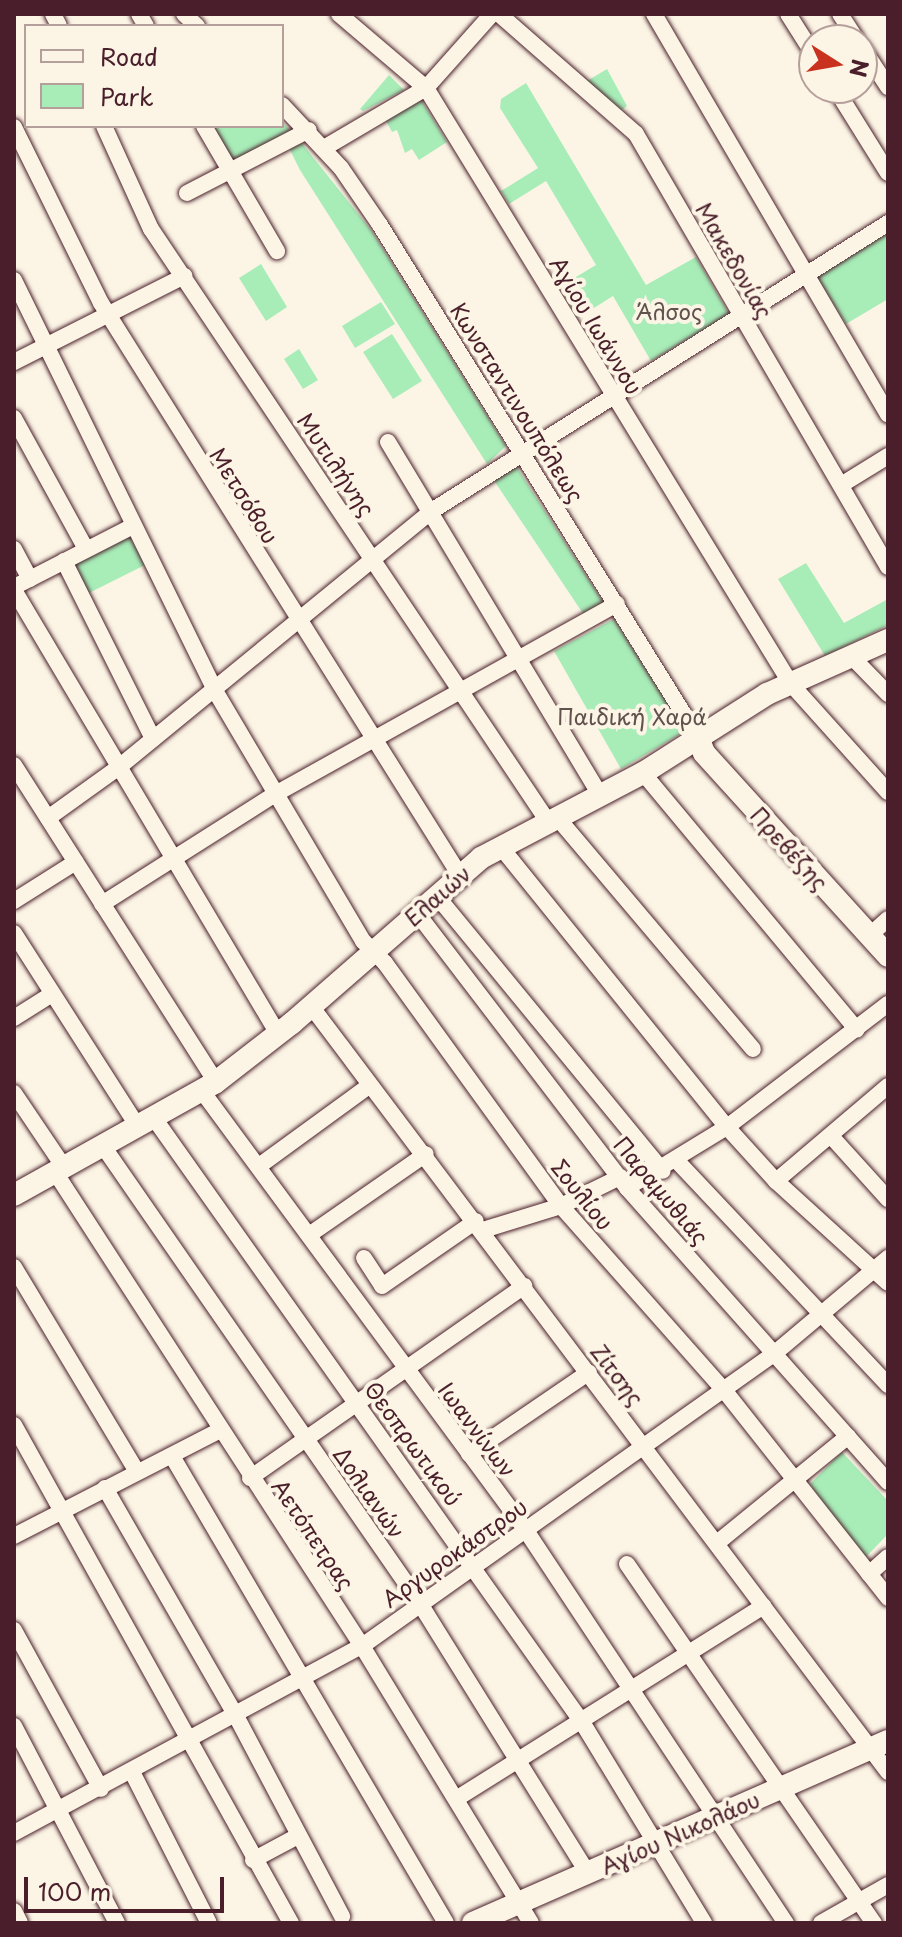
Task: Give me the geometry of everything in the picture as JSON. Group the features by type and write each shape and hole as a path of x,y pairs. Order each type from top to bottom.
{"street":[{"name":"Αγίου Ιωάννου","path":"339,14 426,88 791,684 888,792"},
{"path":"324,148 426,88 492,14"},
{"name":"Μακεδονίας","path":"499,14 626,120 888,567"},
{"path":"654,14 888,415"},
{"path":"791,19 809,14"},
{"path":"845,104 888,173"},
{"name":"Κωνσταντινουπόλεως","path":"284,107 324,148 380,225 698,737"},
{"name":"Μετσόβου","path":"14,127 109,315 459,874"},
{"name":"Μυτιλήνης","path":"105,128 139,209 463,692 552,818 753,1049"},
{"path":"205,128 277,251"},
{"path":"187,193 309,130"},
{"path":"48,818 119,767 371,556 430,512 888,223"},
{"path":"14,362 184,276"},
{"name":"Σουλίου","path":"14,280 214,689 372,951 561,1206 724,1390 888,1598"},
{"path":"14,418 86,549"},
{"path":"388,442 601,796"},
{"path":"841,485 888,456"},
{"path":"133,526 14,588 171,858 278,1034"},
{"path":"14,549 30,579"},
{"path":"64,561 153,739"},
{"path":"102,904 277,793 520,661 617,604"},
{"name":"Ελαιών","path":"14,1195 209,1086 278,1034 459,874 500,846 643,773 698,737 791,684 888,640"},
{"path":"852,657 888,694"},
{"name":"Πρεβέζης","path":"698,737 704,753 888,956"},
{"name":"Ιωαννίνων","path":"14,765 102,904 259,1166 525,1529 786,1923"},
{"path":"643,773 857,1030"},
{"path":"500,846 727,1127 776,1181 888,1283"},
{"path":"14,901 76,862"},
{"path":"436,895 670,1166 823,1312 888,1385"},
{"name":"Παραμυθιάς","path":"417,913 624,1182 888,1482"},
{"path":"869,936 888,919"},
{"name":"Θεσπρωτικού","path":"14,933 52,994 361,1404 474,1565 582,1722 653,1844 704,1923"},
{"path":"14,1018 52,994"},
{"path":"364,1258 382,1286 480,1226 561,1206 670,1166 727,1127 888,1004"},
{"name":"Ζίτσης","path":"311,1006 426,1154 764,1606 879,1745 888,1772"},
{"path":"259,1166 370,1085"},
{"path":"776,1181 886,1090"},
{"name":"Αετόπετρας","path":"14,1093 218,1431 362,1646 531,1923"},
{"path":"831,1136 888,1199"},
{"name":"Δολιανών","path":"103,1146 419,1602 588,1873"},
{"path":"309,1235 426,1154"},
{"name":"Αργυροκάστρου","path":"14,1833 101,1789 188,1738 362,1646 419,1602 775,1353 888,1258"},
{"path":"14,1267 137,1472"},
{"path":"250,1478 309,1441 524,1286"},
{"path":"469,1454 589,1372"},
{"path":"14,1425 64,1510 253,1860 291,1923"},
{"path":"14,1536 218,1431"},
{"path":"717,1543 798,1481 848,1436"},
{"path":"172,1456 446,1923"},
{"path":"105,1488 235,1714 296,1837 342,1916"},
{"path":"869,1574 888,1557"},
{"path":"627,1564 874,1923"},
{"path":"456,1799 518,1764 764,1606"},
{"path":"14,1630 101,1789"},
{"path":"14,1726 117,1923"},
{"name":"Αγίου Νικολάου","path":"473,1923 879,1745"},
{"path":"132,1772 209,1923"},
{"path":"253,1860 296,1837"},
{"path":"821,1923 888,1885"},
{"path":"14,1911 20,1923"}],"green space":[{"path":"607,69 627,106 622,110 587,81"},
{"path":"389,75 404,90 363,111 360,109"},
{"name":"Άλσος","path":"526,83 646,285 696,257 729,314 651,361 613,296 578,318 559,287 596,265 546,181 509,204 501,191 538,168 500,108 501,99"},
{"path":"420,98 447,142 419,160 412,149 405,153 397,130 392,132 385,119"},
{"path":"284,124 291,131 230,162 210,128 284,128"},
{"path":"300,141 371,230 506,446 487,464 300,170 288,146"},
{"path":"888,233 888,299 846,324 817,277"},
{"path":"261,264 287,307 266,321 239,278"},
{"path":"381,302 395,324 355,348 342,326"},
{"path":"392,334 422,381 393,399 363,352"},
{"path":"299,349 318,380 303,389 284,359"},
{"path":"516,466 603,602 584,615 493,479"},
{"path":"130,536 145,565 89,593 75,564"},
{"path":"806,563 844,623 888,599 888,625 825,656 778,579"},
{"name":"Παιδική Χαρά","path":"614,619 685,731 621,769 554,651"},
{"path":"842,1452 888,1501 888,1534 863,1560 810,1484"}]}
